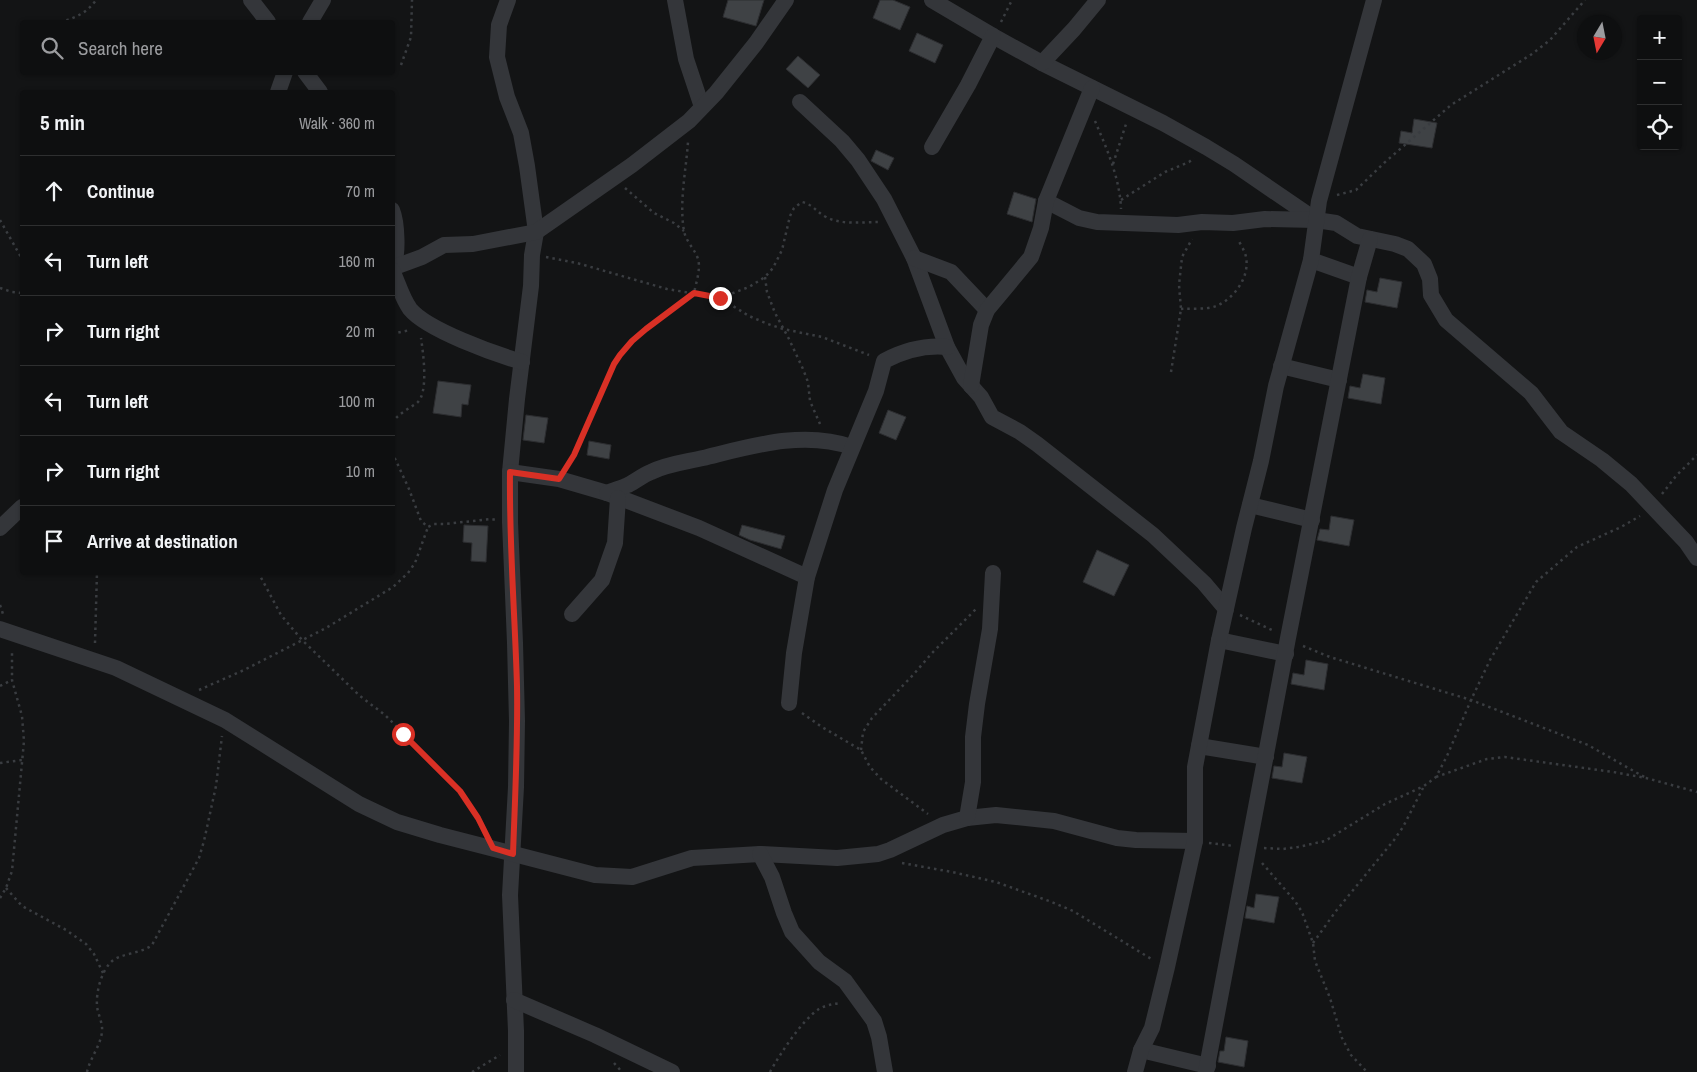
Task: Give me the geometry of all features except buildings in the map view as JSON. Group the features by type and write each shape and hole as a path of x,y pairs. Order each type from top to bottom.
{"street":[{"path":"250,0 266,20"},
{"path":"311,20 323,0"},
{"path":"508,0 499,25 496,58 507,97 521,134 536,232 532,254 531,286 510,472 517,721 510,895 517,1045 516,1072"},
{"path":"675,0 686,58 702,107"},
{"path":"395,268 422,257 444,245 473,244 536,232 610,181 689,121 716,93 756,43 786,0"},
{"path":"932,0 1042,63 1089,94 1131,107 1206,146 1316,220"},
{"path":"1042,63 1074,30 1098,0"},
{"path":"1135,1072 1141,1050 1152,1028 1195,841 1195,767 1219,640 1281,366 1311,260 1319,201 1374,0"},
{"path":"932,147 968,85 993,36"},
{"path":"279,90 284,75"},
{"path":"307,75 318,90"},
{"path":"971,386 981,325 987,310 1031,257 1041,228 1046,201 1089,94"},
{"path":"800,102 842,141 858,160 884,199 914,258 955,364 981,397 992,416 1037,444 1153,535 1204,584 1226,609"},
{"path":"1046,201 1078,218 1097,222 1178,225 1202,222 1233,223 1265,219 1316,220 1336,223 1358,236 1394,244 1408,250 1424,264 1430,279 1431,295 1446,320 1531,393 1561,432 1602,460 1631,484 1686,542 1697,558"},
{"path":"395,224 395,264"},
{"path":"1141,1050 1207,1069 1359,277 1370,239"},
{"path":"914,258 951,272 987,310"},
{"path":"1311,260 1359,277"},
{"path":"395,277 404,300 416,314 428,323 504,357 522,362"},
{"path":"789,703 793,659 807,577 835,490 876,391 884,361 905,352 931,345 947,347"},
{"path":"1281,366 1339,380"},
{"path":"612,496 652,471 682,462 776,442 828,440 852,447"},
{"path":"510,472 559,479 612,496 698,528 807,577"},
{"path":"572,614 602,580 615,543 612,496"},
{"path":"1250,505 1312,520"},
{"path":"0,528 20,509"},
{"path":"967,818 973,782 973,737 990,630 993,581"},
{"path":"6,632 116,668 224,720 358,804 397,822 566,869 595,875 614,878 632,877 692,858 760,854 837,858 878,854 943,825 967,818 996,815 1054,820 1117,838 1195,841"},
{"path":"1219,640 1287,646"},
{"path":"1199,746 1266,757"},
{"path":"760,854 775,884 792,932 819,962 845,981 874,1021 885,1072"},
{"path":"514,1000 595,1035 672,1072"}],"path":[{"path":"66,20 83,14 90,9 96,0"},
{"path":"400,65 411,37 412,0"},
{"path":"993,36 1012,0"},
{"path":"1319,201 1356,190 1451,105 1516,66 1550,40 1586,0"},
{"path":"1089,94 1121,200 1120,223"},
{"path":"1112,165 1131,107"},
{"path":"559,479 574,455 614,364 620,355 646,329 694,293 698,260 684,231 683,194 689,121"},
{"path":"1121,200 1165,172 1189,162 1206,146"},
{"path":"610,181 633,193 654,213 674,222 684,231"},
{"path":"720,298 749,287 773,268 782,250 790,216 794,208 802,202 811,204 827,217 852,223 895,221"},
{"path":"0,220 20,255"},
{"path":"1171,372 1181,309 1179,285 1182,258 1202,222"},
{"path":"1181,309 1215,307 1231,298 1243,280 1246,256 1238,240 1233,223"},
{"path":"532,254 558,258 667,289 720,298 749,316 784,329 822,337 884,361"},
{"path":"764,277 772,307 803,369 808,382 810,401 828,440"},
{"path":"0,288 20,293"},
{"path":"395,420 420,400 422,393 423,361 416,314"},
{"path":"1436,777 1490,660 1536,582 1577,546 1621,527 1648,511 1676,476 1697,455"},
{"path":"395,458 410,488 421,521 428,527"},
{"path":"180,700 326,628 393,587 408,574 415,563 428,527 434,524 491,519 510,522"},
{"path":"94,661 97,575"},
{"path":"260,575 281,615 302,640 347,684 385,715 460,791 478,818 493,848"},
{"path":"943,825 896,792 870,768 861,750 863,732 872,718 978,607 993,581"},
{"path":"1226,609 1287,646 1309,649 1471,700 1588,745 1646,778"},
{"path":"0,898 12,871 24,741 22,716 12,680 6,632"},
{"path":"0,686 12,680"},
{"path":"789,703 822,727 861,750"},
{"path":"87,1072 102,1033 101,1019 97,1006 103,973 113,960 146,949 152,945 191,874 204,841 214,794 224,720"},
{"path":"1260,847 1298,848 1325,840 1385,804 1424,786 1436,777 1486,759 1498,757 1613,772 1646,778 1697,792"},
{"path":"0,763 22,760"},
{"path":"1313,943 1336,911 1394,840 1403,827 1424,786"},
{"path":"1195,841 1243,846"},
{"path":"894,862 996,882 1049,901 1073,911 1111,936 1167,967"},
{"path":"1261,862 1295,901 1302,912 1342,1038 1351,1055 1367,1072"},
{"path":"6,888 22,906 66,930 86,944 94,954 103,973"},
{"path":"770,1072 796,1034 818,1010 828,1004 846,1003 864,1006"},
{"path":"472,1072 517,1045"}],"route":[{"path":"403,734 460,791 478,818 493,848 513,854 517,721 510,472 559,479 574,455 614,364 632,341 694,293 720,298"}]}
